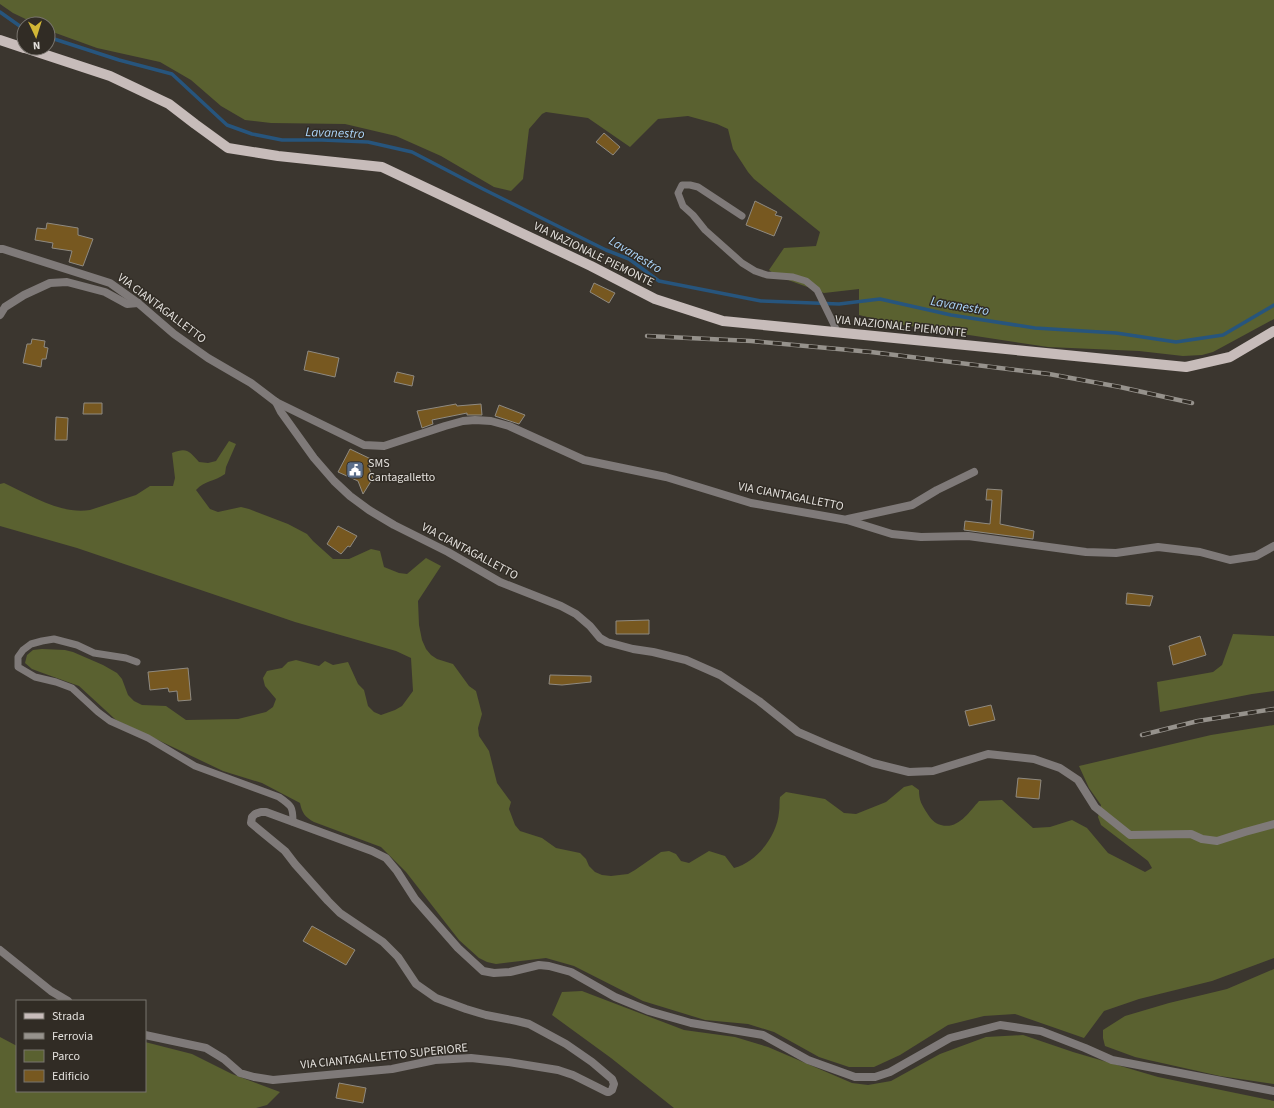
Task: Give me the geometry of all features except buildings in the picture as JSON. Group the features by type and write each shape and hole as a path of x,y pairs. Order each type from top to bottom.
{"main road":[{"name":"VIA NAZIONALE PIEMONTE","path":"0,40 16,45"},
{"name":"VIA NAZIONALE PIEMONTE","path":"49,56 110,76 169,104 228,148 278,156 382,167 584,263 655,299 723,321 1186,367 1230,356 1274,331"}],"street":[{"name":"VIA CIANTAGALLETTO","path":"0,249 3,248 110,283 138,303 174,334 276,402 364,445 384,446 444,426 475,420 491,421 509,426 584,460 666,477 751,503 847,520 892,534 921,537 968,536 1086,552 1116,553 1158,547 1200,552 1230,560 1256,556 1274,546"},
{"path":"0,315 5,306 50,282 67,282 105,292 127,304 138,303"},
{"name":"VIA CIANTAGALLETTO","path":"276,402 281,412 314,458 334,481 350,496 369,510 394,525 448,552 500,582 561,606 576,614 606,642 686,660 720,676 759,701 798,732 834,748 873,763 909,772 933,771 988,754 1034,759 1060,768 1078,780 1095,807 1130,835 1191,834 1202,839 1217,841 1274,824"},
{"name":"VIA CIANTAGALLETTO","path":"847,520 912,505 937,490 974,472"},
{"name":"VIA CIANTAGALLETTO SUPERIORE","path":"146,1035 206,1048 224,1059 240,1073 273,1080 392,1068 435,1060 471,1058 558,1070 573,1075 607,1092 612,1090 614,1084 610,1076 560,1041 529,1024 480,1013 436,998 416,984 398,957 383,942 340,913 323,896 285,851 251,823 251,820 255,814 261,812 372,851 386,858 415,899 434,922 463,953 483,971 502,973 539,966 549,966 571,972 615,997 649,1011 691,1024 762,1035 808,1060 855,1077 875,1077 890,1072 950,1038 1000,1025 1041,1031 1112,1060 1274,1091"},
{"path":"0,950 51,992 66,1000"}],"lane":[{"path":"742,216 698,187 682,185 678,193 683,206 693,215 705,230 742,263 755,271 793,277 806,281 812,285 817,290 838,333"},
{"path":"137,662 121,657 94,653 77,645 54,639 31,644 23,650 18,657 18,667 35,677 72,688 110,721 148,738 195,766 279,797 290,804 292,808 293,822"}],"green space":[{"path":"0,0 1274,0 1274,319 1213,352 1202,355 1183,356 1139,351 1048,347 897,324 859,315 859,289 824,293 777,276 769,270 784,248 816,246 820,232 754,179 733,149 728,129 717,124 688,116 658,119 630,147 588,118 546,112 542,114 529,129 523,179 511,191 494,187 441,156 396,136 345,124 271,123 245,120 221,106 191,80 160,62 97,48 56,33 56,16 19,16 0,4"},
{"path":"229,441 236,444 226,467 225,474 203,484 196,490 210,509 218,512 241,507 288,524 307,534 333,559 349,559 371,549 380,551 384,567 399,573 407,574 426,558 441,566 418,601 419,625 422,640 426,649 437,659 453,664 469,686 476,691 482,714 478,728 479,736 489,751 497,783 511,802 509,809 515,825 520,831 542,838 556,848 580,853 595,872 602,875 611,876 628,874 661,852 669,851 676,854 681,861 689,863 709,851 725,856 734,868 742,865 758,854 770,839 777,821 780,797 786,792 825,799 844,813 856,814 886,802 904,787 912,785 919,790 921,803 927,813 933,820 941,825 947,826 958,823 979,801 1002,800 1033,828 1050,827 1072,820 1087,828 1108,853 1145,872 1152,868 1148,861 1101,825 1098,817 1101,805 1089,788 1079,766 1211,735 1274,725 1274,958 1212,981 1139,999 1104,1011 1084,1038 1015,1014 984,1016 948,1025 900,1055 874,1067 849,1067 819,1057 774,1032 748,1024 705,1020 643,1001 574,966 546,958 496,964 487,962 479,958 459,940 406,872 381,847 314,822 304,814 300,803 262,783 223,771 116,720 79,686 32,669 25,663 27,655 33,650 65,650 73,652 117,673 122,679 128,695 134,701 142,705 166,706 186,720 238,719 266,712 273,707 276,699 265,686 263,678 267,671 282,668 288,662 296,660 319,666 325,661 333,665 348,662 358,684 364,690 368,706 374,712 381,715 402,706 413,691 411,658 396,651 295,622 77,548 0,526 0,484 4,483 57,507 79,511 90,510 136,495 150,486 173,486 175,478 172,453 184,450 190,453 199,462 208,463 216,461"},
{"path":"1233,634 1274,636 1274,691 1160,712 1157,682 1213,672 1222,665"},
{"path":"1274,969 1274,1084 1220,1076 1135,1057 1105,1046 1103,1030 1125,1016 1169,1003 1227,989"},
{"path":"582,991 684,1030 735,1037 768,1047 852,1083 868,1085 891,1081 940,1054 986,1037 1023,1035 1073,1052 1158,1077 1274,1101 1274,1108 674,1108 611,1058 552,1015 562,992"},
{"path":"0,1037 16,1045 16,1092 146,1092 146,1042 192,1054 232,1074 280,1092 267,1105 256,1108 0,1108"}],"waterway":[{"name":"Lavanestro","path":"0,12 16,23"},
{"name":"Lavanestro","path":"56,40 119,60 172,74 227,125 252,134 282,140 368,142 412,152 606,250 629,259 659,281 761,301 839,304 880,299 951,315 1035,328 1116,333 1176,342 1223,335 1274,305"}],"railway":[{"path":"647,336 751,341 871,352 1049,374 1120,387 1192,403"},
{"path":"1142,735 1198,721 1274,709"}],"place":[{"name":"SMS Cantagalletto","path":"355,470"}]}
